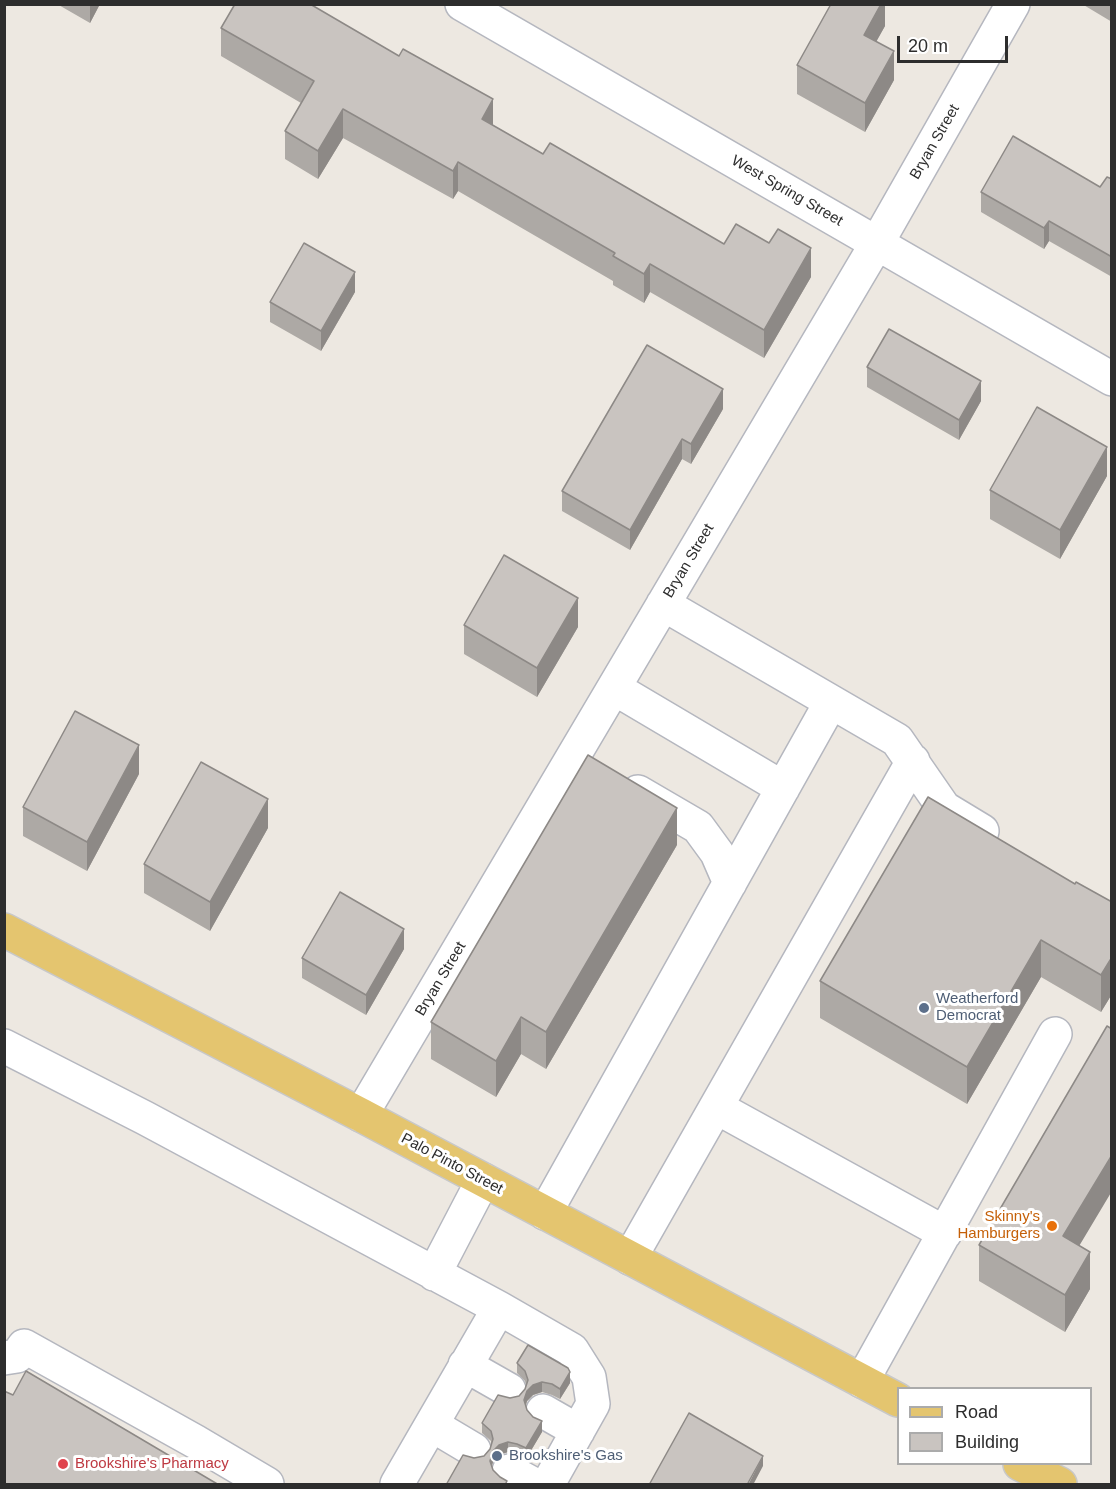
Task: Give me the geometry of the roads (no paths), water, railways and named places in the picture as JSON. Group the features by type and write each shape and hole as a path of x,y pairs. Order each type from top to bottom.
{"main road":[{"name":"Palo Pinto Street","path":"4,930 361,1115 897,1399"},
{"path":"1022,1465 1060,1485"}],"street":[{"name":"West Spring Street","path":"462,4 1112,379"},
{"name":"Bryan Street","path":"361,1115 595,767 614,688 877,243 1013,4"},
{"path":"663,604 897,740 944,807 1003,844"},
{"path":"614,688 783,788"},
{"path":"544,1213 831,702"},
{"path":"630,1258 912,761"},
{"path":"595,767 698,827 717,853 730,883"},
{"path":"862,1381 1055,1034"},
{"path":"4,1046 145,1118 499,1308 572,1350 589,1377 593,1404 548,1485"},
{"path":"716,1107 945,1233"},
{"path":"434,1274 483,1180"},
{"path":"407,1481 432,1425 499,1308"},
{"path":"4,1358 17,1356 24,1346 196,1442 267,1485"},
{"path":"465,1365 508,1390"},
{"path":"543,1411 578,1431"},
{"path":"432,1425 474,1450"}],"place":[{"name":"Weatherford Democrat","path":"924,1008"},
{"name":"Skinny's Hamburgers","path":"1052,1226"},
{"name":"Brookshire's Gas","path":"497,1456"},
{"name":"Brookshire's Pharmacy","path":"63,1464"}]}
